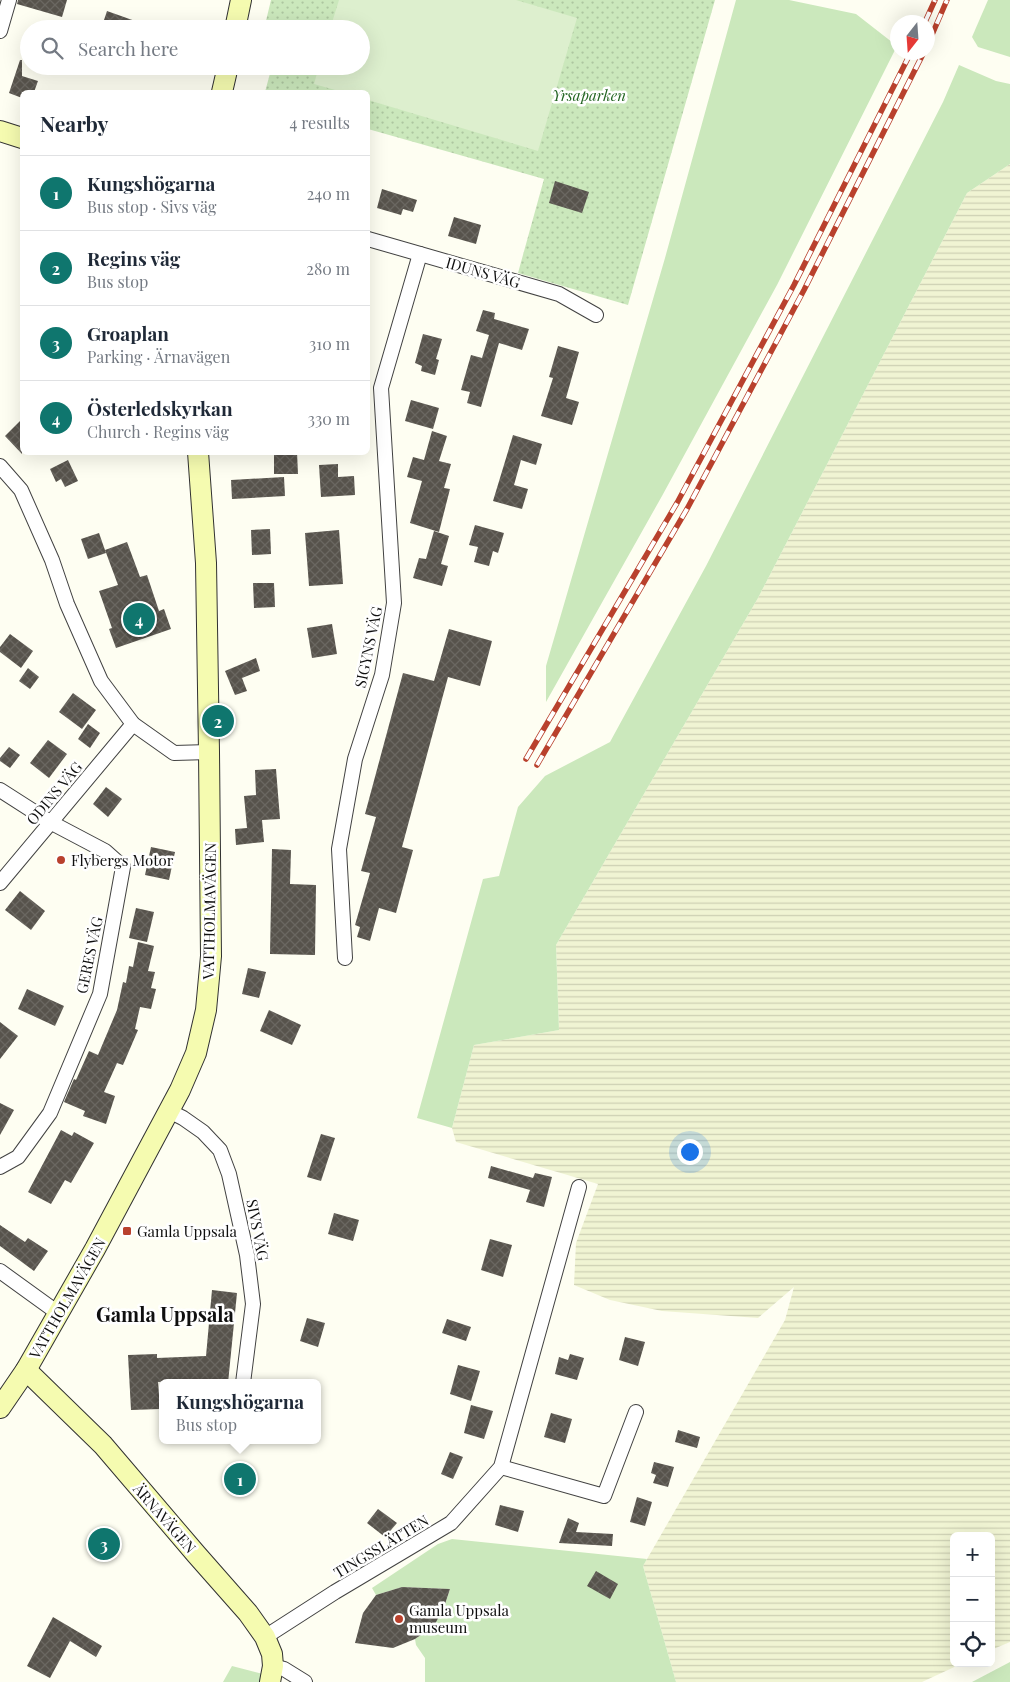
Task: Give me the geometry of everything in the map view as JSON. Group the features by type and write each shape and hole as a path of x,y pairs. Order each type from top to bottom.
{"main road":[{"path":"237,20 241,0"},
{"path":"222,90 226,75"},
{"path":"0,131 20,137"},
{"name":"VATTHOLMAVÄGEN","path":"0,1408 26,1370 95,1249 180,1090 196,1053 206,1010 211,956 209,752 206,564 198,455"},
{"name":"ÄRNAVÄGEN","path":"26,1370 103,1445 248,1613 265,1637 272,1654 271,1674"}],"street":[{"path":"0,31 9,0"},
{"name":"IDUNS VÄG","path":"370,240 559,294 596,314"},
{"name":"SIGYNS VÄG","path":"345,958 339,849 355,759 382,675 394,603 381,388 420,254"},
{"path":"0,466 21,490 52,560 66,604 101,680 133,724 174,753 209,752"},
{"name":"ODINS VÄG","path":"0,883 133,724"},
{"path":"0,790 50,822"},
{"name":"GERES VÄG","path":"0,1167 18,1157 50,1113 100,994 123,868 105,851 50,822"},
{"name":"SIVS VÄG","path":"169,1111 203,1132 220,1150 229,1174 248,1255 253,1304 244,1379"},
{"name":"TINGSSLÄTTEN","path":"265,1637 335,1592 451,1523 501,1467 579,1187"},
{"path":"0,1271 58,1313"},
{"path":"501,1467 604,1496 636,1412"},
{"path":"271,1674 284,1669 305,1682"}],"green space":[{"name":"Yrsaparken","path":"271,0 715,0 628,305 518,273 544,179 370,130 370,90 266,90 270,75 370,75 370,20 266,20"},
{"path":"339,0 516,0 577,18 538,151 370,101 370,90 335,90 314,84 316,75 370,75 370,20 333,20"},
{"path":"736,0 789,0 856,14 890,41 890,60 777,285 662,496 546,702 546,666 665,258"},
{"path":"988,0 1010,0 1010,57 978,47 972,37"},
{"path":"959,65 996,81 1010,84 1010,164 967,193 758,598 556,945 559,1030 474,1045 452,1128 417,1118 483,879 499,876 518,807 545,776 610,742 706,566 943,102"},
{"path":"1010,164 1010,1642 995,1648 995,1532 950,1532 950,1667 954,1667 922,1682 676,1682 643,1566 785,1320 794,1287 758,1318 662,1311 610,1300 574,1285 576,1243 598,1184 456,1142 452,1128 474,1045 559,1030 556,945 758,598 967,193"},
{"path":"452,1539 647,1559 643,1566 676,1682 425,1682 425,1658 416,1645 415,1639 438,1619 450,1589 402,1587 376,1595 372,1588 438,1544"},
{"path":"1010,1662 1010,1682 972,1682"},
{"path":"232,1666 263,1674 261,1682 223,1682"}],"building":[{"path":"18,0 67,0 62,17 17,4"},
{"path":"107,11 132,20 104,20"},
{"path":"20,60 20,75 38,81 35,90 20,90 20,97 9,93"},
{"path":"555,181 589,192 582,213 549,203"},
{"path":"382,189 417,200 413,212 403,209 401,215 377,208"},
{"path":"454,217 481,225 476,244 448,236"},
{"path":"483,310 495,313 494,319 529,329 522,350 499,343 481,407 467,403 470,392 461,390 471,355 482,358 489,335 476,331"},
{"path":"423,334 442,339 436,359 439,360 435,375 421,371 422,366 415,363"},
{"path":"558,346 579,352 566,398 579,402 572,425 541,416 553,378 549,377"},
{"path":"411,400 439,408 433,429 405,421"},
{"path":"20,421 20,452 5,436"},
{"path":"432,431 447,436 439,461 451,464 444,488 450,489 439,532 410,523 422,481 407,477 413,457 424,460"},
{"path":"513,435 542,444 536,465 521,460 514,485 528,489 522,509 493,501"},
{"path":"274,455 297,455 298,474 274,474"},
{"path":"68,460 78,481 65,487 61,479 56,482 50,469"},
{"path":"338,464 338,477 354,476 355,495 321,497 319,465"},
{"path":"284,477 285,496 232,499 231,480"},
{"path":"475,525 504,533 498,553 493,551 489,566 474,562 478,547 469,545"},
{"path":"270,529 271,554 252,555 251,530"},
{"path":"339,530 343,584 309,586 305,533"},
{"path":"434,531 449,536 441,564 448,566 442,586 413,578 419,558 426,559"},
{"path":"99,533 106,553 88,559 81,539"},
{"path":"127,542 140,577 147,575 159,611 164,609 171,629 116,648 109,629 112,628 99,591 118,585 105,550"},
{"path":"253,583 274,583 275,607 254,608"},
{"path":"332,624 337,654 312,658 307,628"},
{"path":"449,629 492,641 480,686 448,677 402,847 413,850 396,913 379,908 370,941 357,937 360,927 355,925 370,873 361,871 376,817 365,814 403,673 434,681"},
{"path":"10,634 33,651 21,668 0,652 0,647"},
{"path":"256,658 260,671 242,678 247,691 235,695 225,671"},
{"path":"28,668 39,677 30,689 19,681"},
{"path":"73,693 96,710 82,729 59,712"},
{"path":"88,724 100,733 90,748 78,739"},
{"path":"48,740 67,754 49,778 30,763"},
{"path":"9,747 20,755 10,768 0,761 0,758"},
{"path":"276,769 280,819 262,820 264,842 236,845 235,829 247,828 244,796 256,795 255,770"},
{"path":"106,787 122,799 108,817 93,804"},
{"path":"151,847 175,852 169,880 145,875"},
{"path":"272,849 291,850 290,884 316,885 315,955 270,954"},
{"path":"20,891 45,911 31,930 5,910"},
{"path":"136,908 154,912 147,942 129,938"},
{"path":"138,942 154,946 148,971 155,972 151,988 156,989 151,1009 140,1007 135,1029 138,1030 123,1065 117,1063 104,1092 115,1096 106,1124 83,1116 85,1111 64,1102 89,1051 98,1055 117,1010 123,982 126,983 129,966 133,967"},
{"path":"248,968 266,972 259,998 242,994"},
{"path":"27,989 64,1006 55,1026 18,1009"},
{"path":"269,1010 301,1025 292,1045 260,1031"},
{"path":"0,1022 18,1036 0,1059"},
{"path":"0,1103 14,1110 0,1135"},
{"path":"61,1130 72,1136 74,1132 94,1143 71,1183 65,1180 51,1204 28,1192"},
{"path":"321,1134 335,1138 321,1181 307,1177"},
{"path":"491,1166 533,1178 535,1173 552,1177 544,1207 526,1202 530,1190 488,1178"},
{"path":"334,1213 359,1220 353,1241 328,1234"},
{"path":"0,1225 25,1242 28,1238 48,1251 34,1271 0,1246"},
{"path":"490,1239 512,1245 503,1277 481,1270"},
{"path":"212,1290 237,1293 228,1379 159,1379 159,1409 131,1410 128,1355 157,1354 157,1358 206,1356"},
{"path":"307,1318 325,1323 318,1347 300,1341"},
{"path":"447,1319 471,1327 466,1341 442,1333"},
{"path":"625,1337 645,1342 638,1366 619,1360"},
{"path":"570,1354 584,1358 577,1380 555,1374 559,1357 568,1360"},
{"path":"458,1365 480,1371 471,1401 450,1394"},
{"path":"471,1405 493,1411 484,1439 464,1433"},
{"path":"551,1413 572,1419 565,1443 544,1437"},
{"path":"678,1430 700,1437 697,1448 675,1442"},
{"path":"450,1452 463,1457 453,1479 441,1474"},
{"path":"654,1462 674,1467 668,1487 653,1483 656,1475 651,1473"},
{"path":"637,1497 652,1502 645,1526 630,1522"},
{"path":"500,1505 524,1511 518,1532 495,1525"},
{"path":"378,1509 397,1523 385,1537 367,1523"},
{"path":"568,1518 579,1523 576,1532 613,1534 612,1546 559,1543"},
{"path":"596,1571 618,1584 610,1599 587,1586"},
{"name":"Gamla Uppsala museum","path":"402,1587 450,1589 444,1607 434,1626 415,1639 393,1648 355,1643 363,1613 376,1595"},
{"path":"53,1617 102,1646 96,1657 70,1641 50,1678 27,1666"}],"railway":[{"path":"928,15 935,0"},
{"path":"935,28 947,0"},
{"path":"526,759 677,503 794,285 907,60"},
{"path":"537,765 687,509 804,290 920,60"}],"place":[{"name":"Österledskyrkan","path":"139,619"},
{"name":"Regins väg","path":"218,721"},
{"name":"Flybergs Motor","path":"61,860"},
{"name":"Gamla Uppsala","path":"127,1231"},
{"name":"Kungshögarna","path":"240,1479"},
{"name":"Groaplan","path":"104,1544"},
{"name":"Gamla Uppsala museum","path":"399,1619"}],"district":[{"name":"Gamla Uppsala","path":"165,1313"}]}
